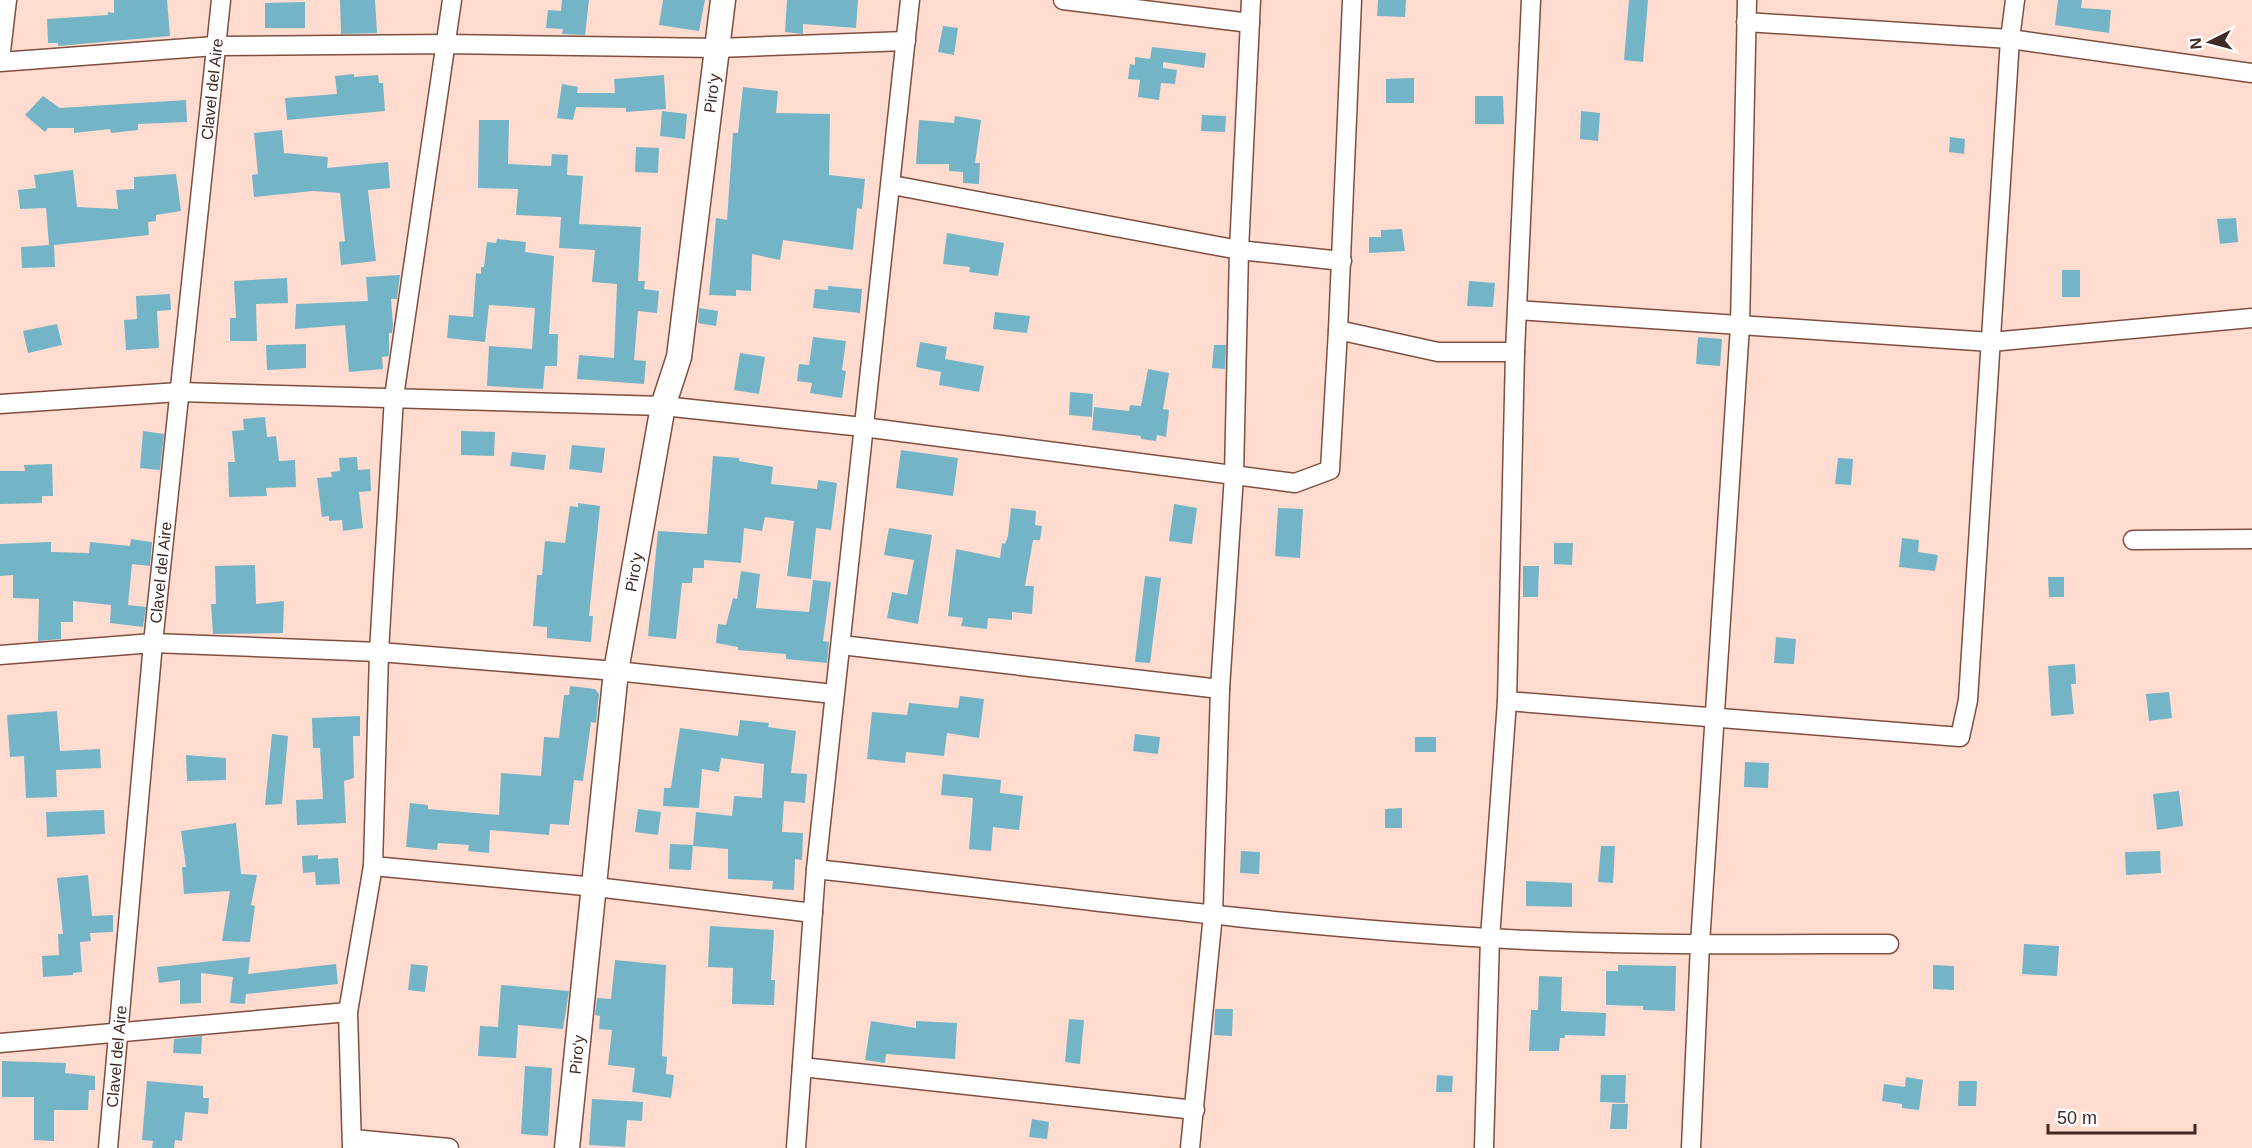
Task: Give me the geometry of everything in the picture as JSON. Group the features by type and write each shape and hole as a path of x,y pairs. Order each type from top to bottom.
{"main road":[{"name":"Piro'y","path":"567,1148 596,887 616,670 663,406 679,357 723,0"}],"street":[{"path":"7,0 0,61 215,46 447,44 718,48 906,41"},
{"name":"Clavel del Aire","path":"108,1148 153,643 221,0"},
{"path":"449,1148 352,1144 348,1012 373,866 379,652 394,397 452,0"},
{"path":"796,1148 816,869 863,427 892,185 910,0"},
{"path":"1063,0 1250,23"},
{"path":"1190,1148 1213,914 1220,689 1234,475 1239,250 1251,0"},
{"path":"0,404 179,392 663,406 863,427 1295,483 1330,470 1342,261 1352,0"},
{"path":"1484,1148 1490,938 1507,701 1515,352 1531,0"},
{"path":"1691,1148 1700,944 1740,326 1747,0"},
{"path":"1507,701 1960,737 1968,700 2010,39 2015,0"},
{"path":"1746,22 2010,39 2252,72"},
{"path":"892,185 1239,250 1342,261"},
{"path":"1518,309 1991,342 2252,318"},
{"path":"1338,330 1438,352 1515,352"},
{"path":"2133,540 2252,539"},
{"path":"0,656 153,643 379,652 616,670 834,694"},
{"path":"841,645 1220,689"},
{"path":"373,866 596,887 813,913"},
{"path":"816,869 1213,914 1490,938 1700,944 1889,944"},
{"path":"0,1043 348,1012"},
{"path":"802,1067 1195,1110"}],"building":[{"path":"114,0 167,0 170,36 58,46 58,43 48,43 47,19 108,15 108,12 114,13"},
{"path":"340,0 375,0 377,33 341,34"},
{"path":"562,0 589,0 585,35 562,34 563,29 546,28 548,10 561,11"},
{"path":"663,0 705,0 699,31 659,25"},
{"path":"787,0 858,0 856,28 803,24 803,34 785,32"},
{"path":"1378,0 1406,0 1405,17 1377,16"},
{"path":"1629,0 1648,0 1643,62 1624,60"},
{"path":"2058,0 2082,0 2081,8 2111,10 2109,33 2055,25"},
{"path":"305,2 305,28 265,28 265,3"},
{"path":"943,26 958,28 954,55 938,52"},
{"path":"1152,47 1206,53 1204,68 1163,62 1163,68 1177,70 1175,84 1161,83 1159,100 1138,97 1140,80 1128,79 1130,64 1135,65 1135,57 1150,59"},
{"path":"354,74 354,77 378,75 379,83 383,83 385,111 287,120 285,98 337,94 335,76"},
{"path":"664,75 666,109 626,112 626,108 576,107 573,120 557,118 562,84 578,87 577,93 615,93 614,79"},
{"path":"1414,78 1414,103 1386,103 1386,79"},
{"path":"743,87 778,91 776,113 830,114 829,175 865,179 862,209 857,208 853,250 783,240 780,260 752,254 751,291 736,290 736,296 709,295 716,218 727,220 733,133 738,133"},
{"path":"43,96 60,108 186,100 187,122 138,124 138,130 111,133 110,129 74,133 74,128 48,128 45,132 25,115"},
{"path":"1475,96 1503,96 1504,124 1475,124"},
{"path":"662,111 687,114 685,139 660,136"},
{"path":"1581,111 1600,113 1598,141 1580,139"},
{"path":"1202,115 1226,116 1225,132 1201,131"},
{"path":"955,116 981,120 975,163 980,163 979,184 963,183 963,172 949,171 949,164 916,164 919,120 954,123"},
{"path":"479,120 509,120 508,164 551,166 552,154 568,155 567,175 583,176 579,224 641,227 638,281 645,281 644,289 659,291 657,313 638,311 634,360 646,361 644,384 577,379 579,355 614,358 617,284 592,282 595,250 559,248 561,217 516,215 518,189 478,188"},
{"path":"282,130 284,153 328,157 327,168 388,162 390,188 368,190 376,261 341,265 339,242 345,241 340,193 313,191 254,197 252,175 258,174 254,133"},
{"path":"1950,137 1965,139 1964,154 1949,152"},
{"path":"636,147 659,148 658,173 635,172"},
{"path":"73,170 77,207 118,209 116,190 134,189 134,177 176,174 181,211 156,215 156,221 148,222 149,235 54,245 55,267 22,268 21,247 49,245 46,208 20,209 18,190 36,188 34,175"},
{"path":"2236,218 2238,242 2220,244 2217,219"},
{"path":"1402,229 1405,251 1369,253 1369,237 1381,237 1381,230"},
{"path":"947,233 1004,243 998,276 969,272 970,267 943,264"},
{"path":"497,239 526,242 525,252 554,256 549,334 558,334 557,366 545,366 543,389 487,386 489,346 532,349 535,308 489,305 485,342 447,338 449,315 473,317 476,273 481,274 481,267 484,267 487,242 496,243"},
{"path":"2062,270 2080,270 2080,297 2062,297"},
{"path":"400,275 397,299 391,299 393,325 392,333 389,333 389,356 382,357 383,369 349,372 345,325 295,329 296,304 368,301 366,277"},
{"path":"287,278 288,303 256,304 257,341 230,341 230,318 236,318 234,281"},
{"path":"1469,281 1495,283 1493,307 1467,306"},
{"path":"828,286 862,289 860,313 813,308 815,289 828,290"},
{"path":"170,294 171,310 157,311 159,348 126,350 124,320 137,319 136,296"},
{"path":"699,308 718,311 716,326 698,323"},
{"path":"995,312 1030,316 1027,333 993,329"},
{"path":"57,324 62,345 28,353 23,331"},
{"path":"813,337 846,341 842,370 846,371 842,398 810,393 812,383 797,381 799,364 809,365"},
{"path":"1698,337 1722,339 1720,366 1696,364"},
{"path":"920,342 947,347 945,359 984,366 979,392 939,385 941,372 916,367"},
{"path":"306,344 306,368 267,370 266,345"},
{"path":"1214,345 1226,345 1225,369 1212,368"},
{"path":"740,353 765,357 759,394 734,390"},
{"path":"1148,369 1169,373 1163,409 1169,410 1166,437 1157,435 1156,441 1141,439 1141,436 1092,430 1094,407 1129,411 1130,405 1141,406"},
{"path":"1070,392 1093,394 1092,417 1069,415"},
{"path":"265,417 267,437 276,436 279,461 295,460 296,487 266,488 267,496 229,497 228,462 235,462 232,431 244,430 243,419"},
{"path":"143,431 164,434 160,470 140,468"},
{"path":"461,431 495,432 494,456 461,455"},
{"path":"572,445 605,448 602,473 569,469"},
{"path":"901,450 958,458 953,496 896,488"},
{"path":"512,452 546,455 544,470 510,466"},
{"path":"713,456 739,458 739,461 773,467 771,484 817,489 818,480 837,483 831,530 816,528 811,579 787,576 794,521 765,517 762,531 744,528 741,563 704,560 704,568 693,568 692,583 682,583 676,639 648,636 658,531 707,534"},
{"path":"357,457 358,470 370,469 371,491 359,492 363,528 343,531 342,520 329,521 329,516 322,517 317,478 332,477 331,472 340,471 339,458"},
{"path":"1838,458 1853,459 1851,485 1835,484"},
{"path":"52,464 53,496 42,496 42,503 0,504 0,471 25,471 24,465"},
{"path":"578,503 600,506 589,616 593,616 591,642 547,638 547,627 533,626 537,575 542,575 545,541 565,543 570,506 578,507"},
{"path":"1174,504 1197,508 1192,544 1169,541"},
{"path":"1011,508 1036,511 1035,525 1042,526 1040,540 1033,540 1025,586 1034,586 1032,614 1012,612 1012,620 988,618 987,629 961,626 963,618 948,616 956,549 1000,558 1002,543 1005,544 1008,536"},
{"path":"1278,508 1303,509 1300,558 1275,556"},
{"path":"889,528 932,535 918,624 887,618 892,592 907,595 914,560 884,555"},
{"path":"1902,538 1919,540 1918,552 1938,555 1935,571 1899,567"},
{"path":"131,539 152,542 150,566 132,564 128,605 146,607 143,627 110,623 111,605 73,601 73,622 61,622 61,639 38,641 39,599 13,598 13,575 0,576 0,544 51,542 51,552 89,553 90,542 130,546"},
{"path":"1554,543 1573,543 1572,565 1554,564"},
{"path":"255,565 256,604 284,601 283,633 213,634 211,604 216,604 215,566"},
{"path":"1523,566 1539,566 1538,597 1523,597"},
{"path":"741,571 760,574 756,608 809,612 813,580 831,582 823,641 829,642 827,663 786,659 786,654 738,650 738,647 716,643 718,624 726,625 733,598 737,599"},
{"path":"1145,576 1161,578 1150,663 1135,662"},
{"path":"2048,577 2064,577 2064,597 2049,597"},
{"path":"1776,637 1796,639 1794,664 1774,663"},
{"path":"2075,664 2076,684 2071,684 2074,714 2051,716 2048,666"},
{"path":"570,686 595,689 599,694 596,723 591,722 583,781 574,780 569,825 550,824 549,835 490,830 489,853 468,851 469,845 438,843 437,850 406,847 410,803 428,805 428,809 499,815 501,773 541,776 544,737 559,738 564,695 569,695"},
{"path":"2169,692 2172,718 2149,721 2146,694"},
{"path":"960,696 984,699 979,738 947,733 944,756 906,752 905,763 867,759 872,712 907,715 909,703 958,708"},
{"path":"57,711 60,751 100,749 101,768 56,770 57,797 26,798 24,756 10,757 7,715"},
{"path":"360,716 360,736 353,736 354,778 344,781 346,823 297,825 296,800 323,799 320,748 313,748 312,718"},
{"path":"740,720 769,723 768,727 796,731 791,773 807,774 805,803 784,801 782,832 803,833 802,860 795,859 794,890 772,889 773,881 728,879 728,849 693,846 696,812 732,816 734,796 762,798 764,764 721,758 719,772 702,769 699,808 663,806 664,788 671,788 680,728 738,736"},
{"path":"272,734 288,736 282,804 265,805"},
{"path":"1135,734 1160,737 1158,754 1133,751"},
{"path":"1415,737 1436,737 1436,752 1415,752"},
{"path":"186,755 226,758 226,780 187,781"},
{"path":"1745,762 1769,763 1768,788 1744,787"},
{"path":"943,774 1001,780 1000,793 1023,796 1019,830 993,827 991,851 969,849 973,798 941,795"},
{"path":"2179,791 2183,826 2157,830 2153,794"},
{"path":"1402,808 1402,828 1385,828 1385,809"},
{"path":"638,809 661,812 658,835 635,832"},
{"path":"104,810 105,834 47,837 46,812"},
{"path":"236,823 241,874 257,875 251,905 255,906 250,942 222,941 230,891 184,894 182,867 186,867 181,831"},
{"path":"670,844 693,845 691,870 669,869"},
{"path":"1601,846 1615,846 1613,883 1598,882"},
{"path":"1241,851 1260,852 1259,874 1240,873"},
{"path":"2160,851 2161,873 2126,875 2125,852"},
{"path":"318,855 318,859 338,858 340,884 316,885 315,872 303,873 302,856"},
{"path":"88,875 92,916 113,915 113,932 90,933 91,941 80,942 82,972 73,973 73,975 43,977 42,956 59,955 58,934 63,934 57,878"},
{"path":"1526,881 1572,883 1572,907 1526,906"},
{"path":"710,926 774,930 771,980 775,980 774,1005 732,1004 733,968 708,967"},
{"path":"2024,944 2059,946 2057,976 2022,974"},
{"path":"250,957 248,974 336,964 338,984 246,994 245,1004 230,1003 233,977 201,973 201,1003 180,1004 180,980 159,983 157,967"},
{"path":"615,960 666,965 662,1056 667,1057 666,1074 674,1075 671,1098 632,1092 635,1068 608,1065 612,1030 599,1029 600,1016 595,1015 597,998 611,999"},
{"path":"411,964 428,966 425,992 408,990"},
{"path":"1618,965 1676,966 1675,1011 1643,1010 1643,1006 1606,1005 1606,971 1618,971"},
{"path":"1933,965 1954,966 1954,990 1933,989"},
{"path":"1539,976 1562,977 1561,1011 1606,1013 1605,1036 1565,1035 1565,1038 1560,1038 1559,1051 1529,1051 1531,1010 1538,1010"},
{"path":"501,985 569,991 563,1029 518,1025 516,1058 478,1056 480,1026 498,1027"},
{"path":"1215,1009 1233,1009 1232,1036 1214,1035"},
{"path":"1069,1019 1084,1020 1080,1064 1065,1062"},
{"path":"871,1021 916,1028 916,1021 957,1023 955,1059 886,1054 885,1063 865,1060"},
{"path":"202,1036 201,1054 173,1053 174,1039"},
{"path":"2,1061 66,1063 65,1073 95,1076 95,1090 89,1090 88,1110 54,1110 54,1141 34,1140 34,1097 2,1097"},
{"path":"525,1066 552,1068 548,1136 521,1134"},
{"path":"1437,1075 1453,1076 1452,1092 1436,1092"},
{"path":"1601,1075 1626,1075 1625,1103 1600,1102"},
{"path":"1906,1077 1923,1080 1919,1110 1902,1108 1902,1104 1882,1101 1884,1084 1905,1087"},
{"path":"147,1081 203,1086 203,1098 209,1098 208,1114 185,1112 182,1141 175,1140 174,1148 152,1148 153,1141 142,1140"},
{"path":"1959,1081 1977,1081 1976,1106 1958,1106"},
{"path":"592,1099 643,1102 642,1121 627,1120 625,1147 589,1145"},
{"path":"1612,1104 1628,1104 1627,1129 1610,1129"},
{"path":"1032,1119 1049,1122 1047,1139 1029,1137"}]}
